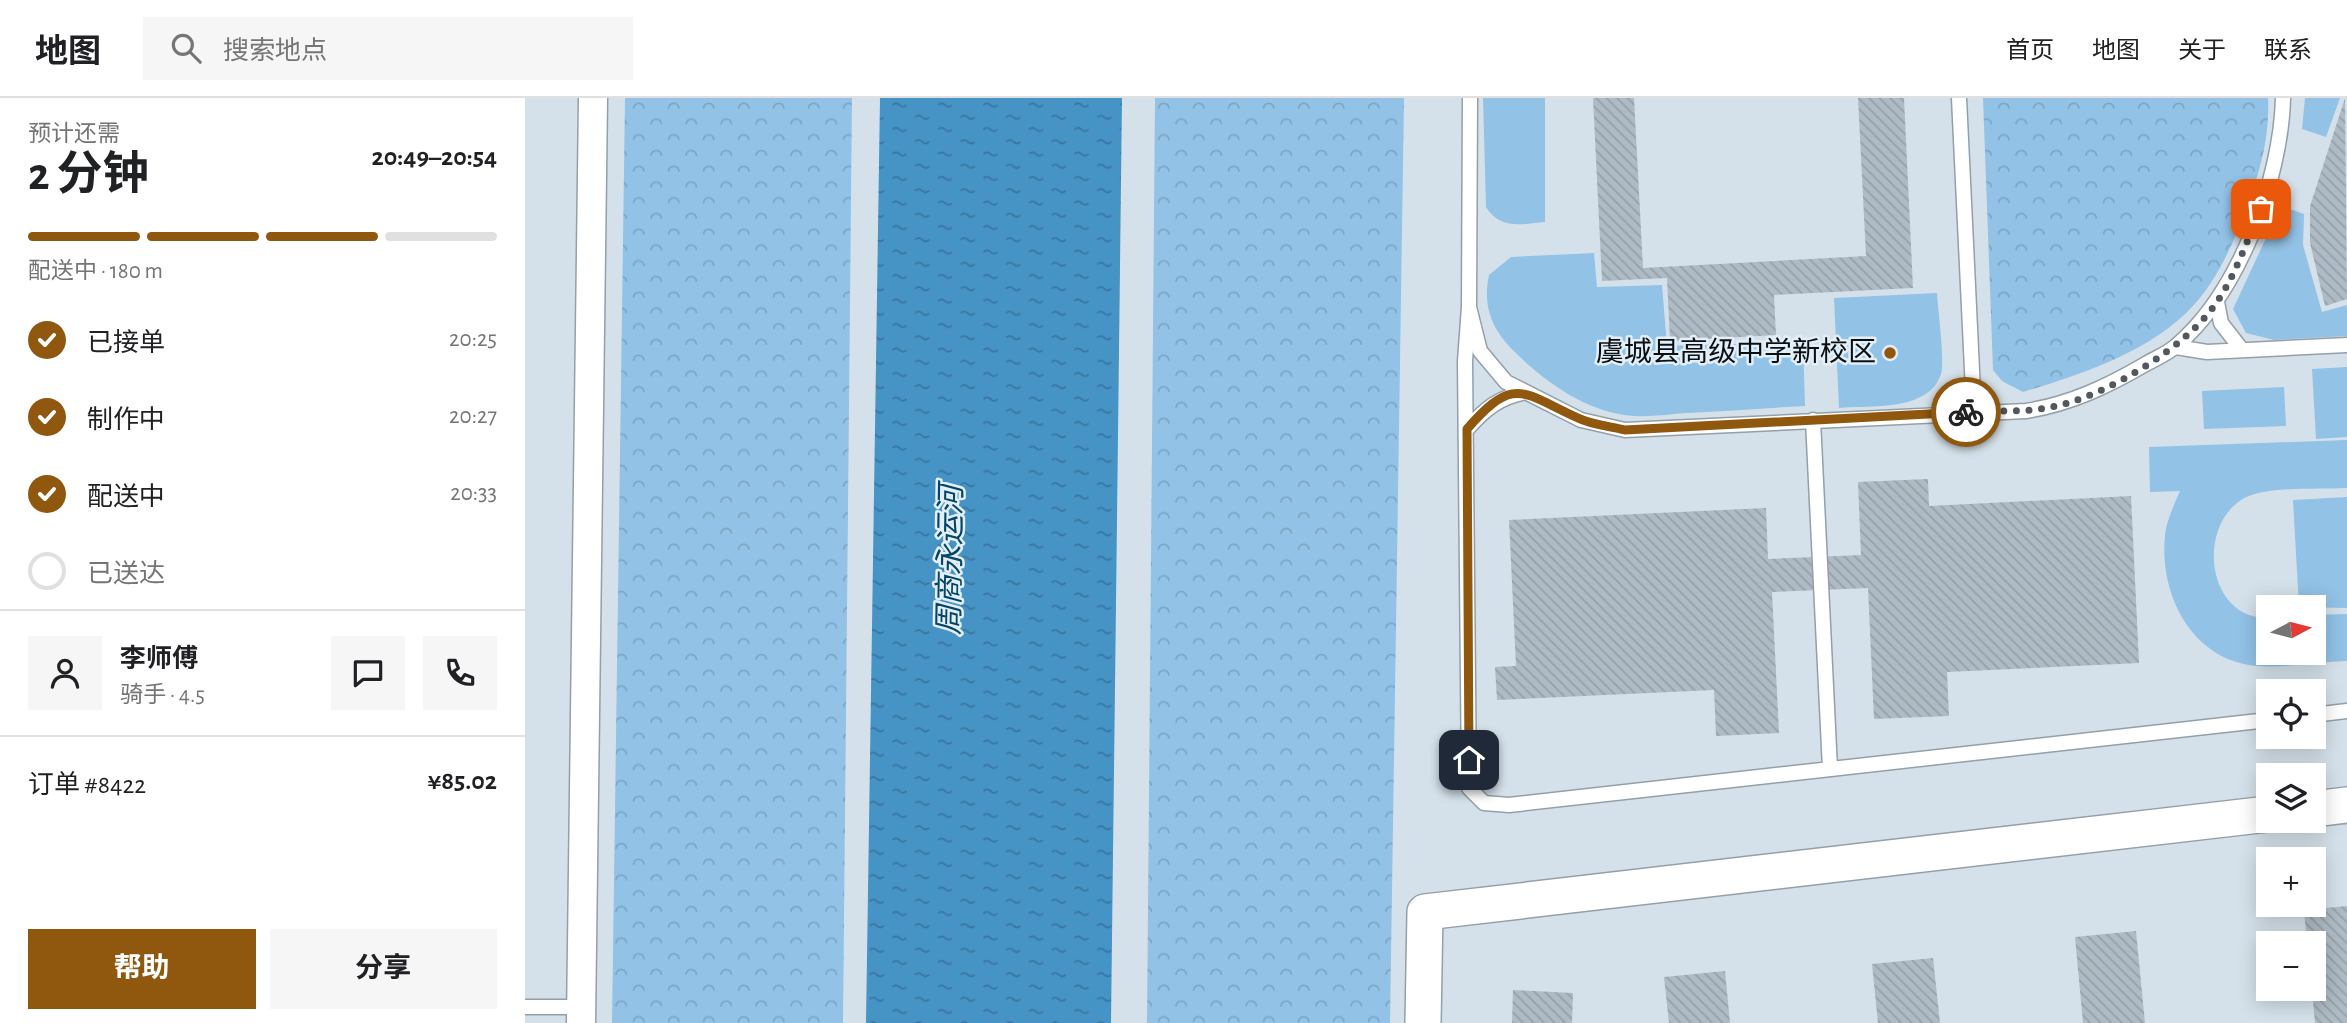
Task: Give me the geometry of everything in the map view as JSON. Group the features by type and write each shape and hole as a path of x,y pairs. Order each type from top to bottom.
{"street":[{"path":"581,1015 593,98"},
{"path":"2326,807 2347,805"},
{"path":"1423,1023 1425,912 2256,815"}],"lane":[{"path":"1470,98 1469,307 1465,361 1469,788 1484,803 1509,805 2256,721"},
{"path":"1959,98 1974,412"},
{"path":"1469,307 1480,351 1506,382 1581,420 1625,430 2026,411 2055,406 2085,396 2176,347 2217,302 2264,199 2278,156 2283,98"},
{"path":"2217,302 2221,323 2242,350"},
{"path":"2176,347 2207,352 2347,345"},
{"path":"1467,429 1486,408 1507,395 1526,392"},
{"path":"1813,420 1830,769"},
{"path":"2326,713 2347,711"},
{"path":"525,1007 581,1015"}],"green space":[{"path":"625,98 852,98 843,1023 612,1023"},
{"path":"1155,98 1404,98 1390,1023 1147,1023"},
{"path":"1483,98 1545,98 1545,222 1512,224 1498,219 1486,207"},
{"path":"1983,98 2268,98 2263,156 2255,184 2230,249 2202,296 2176,322 2136,349 2091,369 2023,392 2002,381 1993,370"},
{"path":"2305,98 2340,98 2326,137 2302,129"},
{"path":"2281,206 2304,214 2303,245 2322,312 2347,305 2347,336 2274,340 2246,333 2233,309"},
{"path":"1594,253 1597,287 1662,285 1667,346 1803,342 1805,406 1634,416 1618,414 1586,403 1543,377 1509,346 1496,328 1487,298 1489,275 1511,257"},
{"path":"1937,293 1942,368 1934,386 1912,401 1882,406 1839,408 1834,298"},
{"path":"2347,367 2347,437 2316,439 2312,369"},
{"path":"2284,387 2286,426 2204,429 2202,391"},
{"path":"2347,440 2347,488 2277,490 2251,495 2241,500 2227,514 2218,531 2214,551 2215,571 2221,589 2232,604 2256,616 2256,665 2292,665 2256,666 2233,661 2197,638 2184,621 2174,601 2165,558 2165,536 2180,491 2150,492 2149,447"},
{"path":"2347,497 2347,608 2326,608 2326,595 2298,595 2293,500"},
{"path":"2347,614 2347,661 2326,663 2326,615"}],"water":[{"name":"周商永运河","path":"880,98 1122,98 1111,1023 866,1023"}],"building":[{"path":"1593,98 1634,98 1643,268 1866,256 1858,98 1904,98 1913,288 1774,295 1776,335 1670,341 1667,278 1602,281"},
{"path":"2345,98 2347,299 2325,306 2310,243 2310,206"},
{"path":"1928,479 1929,506 2131,496 2139,663 1947,672 1949,716 1874,719 1868,588 1772,592 1779,733 1716,736 1714,690 1497,700 1495,667 1516,666 1509,520 1766,508 1768,559 1861,555 1858,482"},
{"path":"2347,906 2347,1023 2315,1023 2313,1001 2326,1001 2326,931 2306,931 2305,917 2326,917 2326,908"},
{"path":"2136,931 2145,1023 2083,1023 2075,937"},
{"path":"1933,958 1940,1023 1878,1023 1872,964"},
{"path":"1725,971 1730,1023 1669,1023 1664,977"},
{"path":"1513,990 1573,993 1572,1023 1512,1023"}],"way so far":[{"path":"1966,412 2026,411 2055,406 2085,396 2120,379 2176,347 2217,302 2261,209"}],"place":[{"name":"虞城县高级中学新校区","path":"1890,353"}],"route":[{"path":"1469,760 1467,429 1486,408 1507,395 1526,392 1581,420 1625,430 1966,412"}]}
